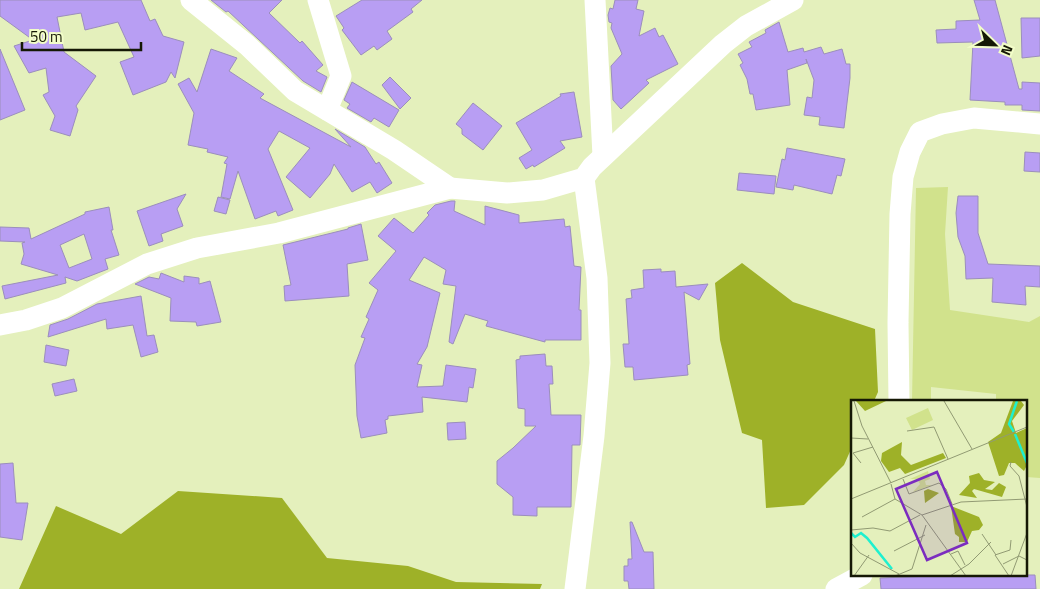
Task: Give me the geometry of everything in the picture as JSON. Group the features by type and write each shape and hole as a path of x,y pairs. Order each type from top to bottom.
{"street":[{"path":"191,0 247,45 295,91 394,150 450,188"},
{"path":"318,0 341,76 327,110"},
{"path":"595,0 604,156"},
{"path":"0,325 26,320 62,308 147,264 198,248 279,233 450,188 507,193 543,190 584,178 592,167 723,44 746,26 793,0"},
{"path":"899,400 900,214 903,177 910,152 920,132 942,124 974,118 1040,124"},
{"path":"575,589 594,436 600,363 597,278 584,178"},
{"path":"836,589 860,576"}],"green space":[{"path":"948,187 945,234 950,310 1029,322 1040,316 1040,478 1028,477 1028,400 996,400 996,394 931,387 931,400 912,400 916,188"},
{"path":"742,263 793,302 875,329 878,392 874,400 851,400 851,449 844,465 804,505 766,508 762,440 742,433 720,340 715,283"},
{"path":"178,491 282,498 327,558 408,566 456,582 542,584 540,589 19,589 56,506 121,534"}],"building":[{"path":"0,0 141,0 150,21 155,19 163,36 184,42 175,78 171,72 166,82 133,95 120,62 134,57 118,22 85,30 81,13 57,17 64,52 96,76 76,106 78,110 70,136 50,130 55,116 43,95 49,92 46,68 29,73 14,46 33,40 0,16"},
{"path":"211,0 282,0 269,13 300,43 302,41 323,65 316,71 327,77 321,92 303,81 228,11 226,12"},
{"path":"362,0 422,0 411,9 413,12 387,31 392,39 377,50 374,46 361,55 342,30 344,28 336,16"},
{"path":"615,0 638,0 636,9 644,11 639,36 655,28 659,37 663,35 678,64 646,80 649,83 621,109 613,100 611,66 622,54 611,28 612,23 609,22 608,15 610,8 613,9"},
{"path":"974,0 995,0 1019,89 1022,89 1022,82 1040,83 1040,111 1022,110 1022,105 1005,105 1005,102 970,100 973,42 937,43 936,30 956,29 956,21 980,20"},
{"path":"1021,18 1040,18 1040,56 1022,58"},
{"path":"779,22 788,52 803,48 804,52 821,47 824,54 842,49 846,64 850,64 844,128 819,125 820,117 804,115 807,97 812,98 814,80 806,59 807,63 787,70 790,105 756,110 753,94 750,94 747,79 740,65 743,63 738,54 752,47 749,42 766,33 765,30"},
{"path":"0,49 25,110 0,120"},
{"path":"211,49 237,58 229,71 264,94 260,98 351,147 335,129 365,147 376,164 379,162 392,183 377,193 370,182 352,192 334,164 330,174 310,198 286,177 310,148 279,131 268,149 293,210 278,216 276,211 255,219 238,171 230,199 221,197 227,164 224,163 228,157 207,152 208,149 188,145 194,113 178,84 189,78 197,92"},
{"path":"390,77 411,98 400,109 382,85"},
{"path":"352,82 399,110 389,127 374,118 371,122 347,108 350,104 344,100"},
{"path":"574,92 582,137 560,141 565,148 534,167 533,165 526,169 519,158 532,150 516,123 561,96 560,94"},
{"path":"473,103 502,126 483,150 462,134 462,129 456,124"},
{"path":"787,148 845,159 841,176 837,175 832,194 794,185 793,190 776,187 782,159 785,160"},
{"path":"1025,152 1040,153 1040,172 1024,171"},
{"path":"739,173 776,176 774,194 737,190"},
{"path":"186,194 177,209 183,226 161,234 163,241 149,246 137,211"},
{"path":"958,196 978,196 978,233 988,264 1040,266 1040,287 1025,286 1026,305 992,302 993,278 966,279 965,256 958,237 956,213"},
{"path":"218,197 230,200 226,214 214,211"},
{"path":"455,201 454,211 485,225 485,206 519,215 519,223 564,219 565,227 570,226 574,266 581,267 579,310 581,310 581,340 545,340 545,342 486,326 488,321 465,314 453,344 449,342 456,286 443,284 446,270 424,257 409,280 440,293 427,347 417,364 422,365 417,387 443,386 446,365 476,369 473,388 469,387 467,402 422,397 423,412 388,416 388,419 385,420 387,433 361,438 357,416 355,365 365,338 361,337 369,319 366,317 378,290 369,283 396,251 378,236 394,218 413,233 435,205"},
{"path":"109,207 113,230 111,230 119,255 105,259 108,269 77,281 65,277 66,283 5,299 2,286 58,275 21,264 24,254 22,243 25,242 0,241 0,227 29,228 31,239 85,214 85,212","holes":["84,234 92,259 69,268 60,245"]},
{"path":"361,224 368,260 347,264 349,296 285,301 284,286 291,285 283,245"},
{"path":"661,269 661,272 675,271 676,287 708,284 699,300 684,292 690,364 687,365 688,375 634,380 633,367 625,367 623,344 629,344 626,299 632,298 631,290 644,288 643,270"},
{"path":"161,273 184,282 184,276 199,278 199,284 210,281 221,322 197,326 196,322 170,321 171,298 135,284 149,277 159,279"},
{"path":"141,296 147,336 154,335 158,352 141,357 133,325 107,329 106,319 48,337 50,325 68,319 97,304"},
{"path":"46,345 69,350 66,366 44,362"},
{"path":"545,354 546,366 552,366 553,384 549,384 551,415 581,415 580,445 572,445 571,507 537,507 537,516 513,515 513,497 497,484 497,461 536,426 525,426 525,409 518,408 516,360 520,359 520,356"},
{"path":"74,379 77,391 55,396 52,384"},
{"path":"465,422 466,439 448,440 447,423"},
{"path":"13,463 16,503 28,503 22,540 0,537 0,464"},
{"path":"630,522 632,522 644,552 653,552 654,589 629,589 628,581 624,581 624,566 628,566 628,559 632,559"},
{"path":"1035,575 1036,589 881,589 880,578"}]}
